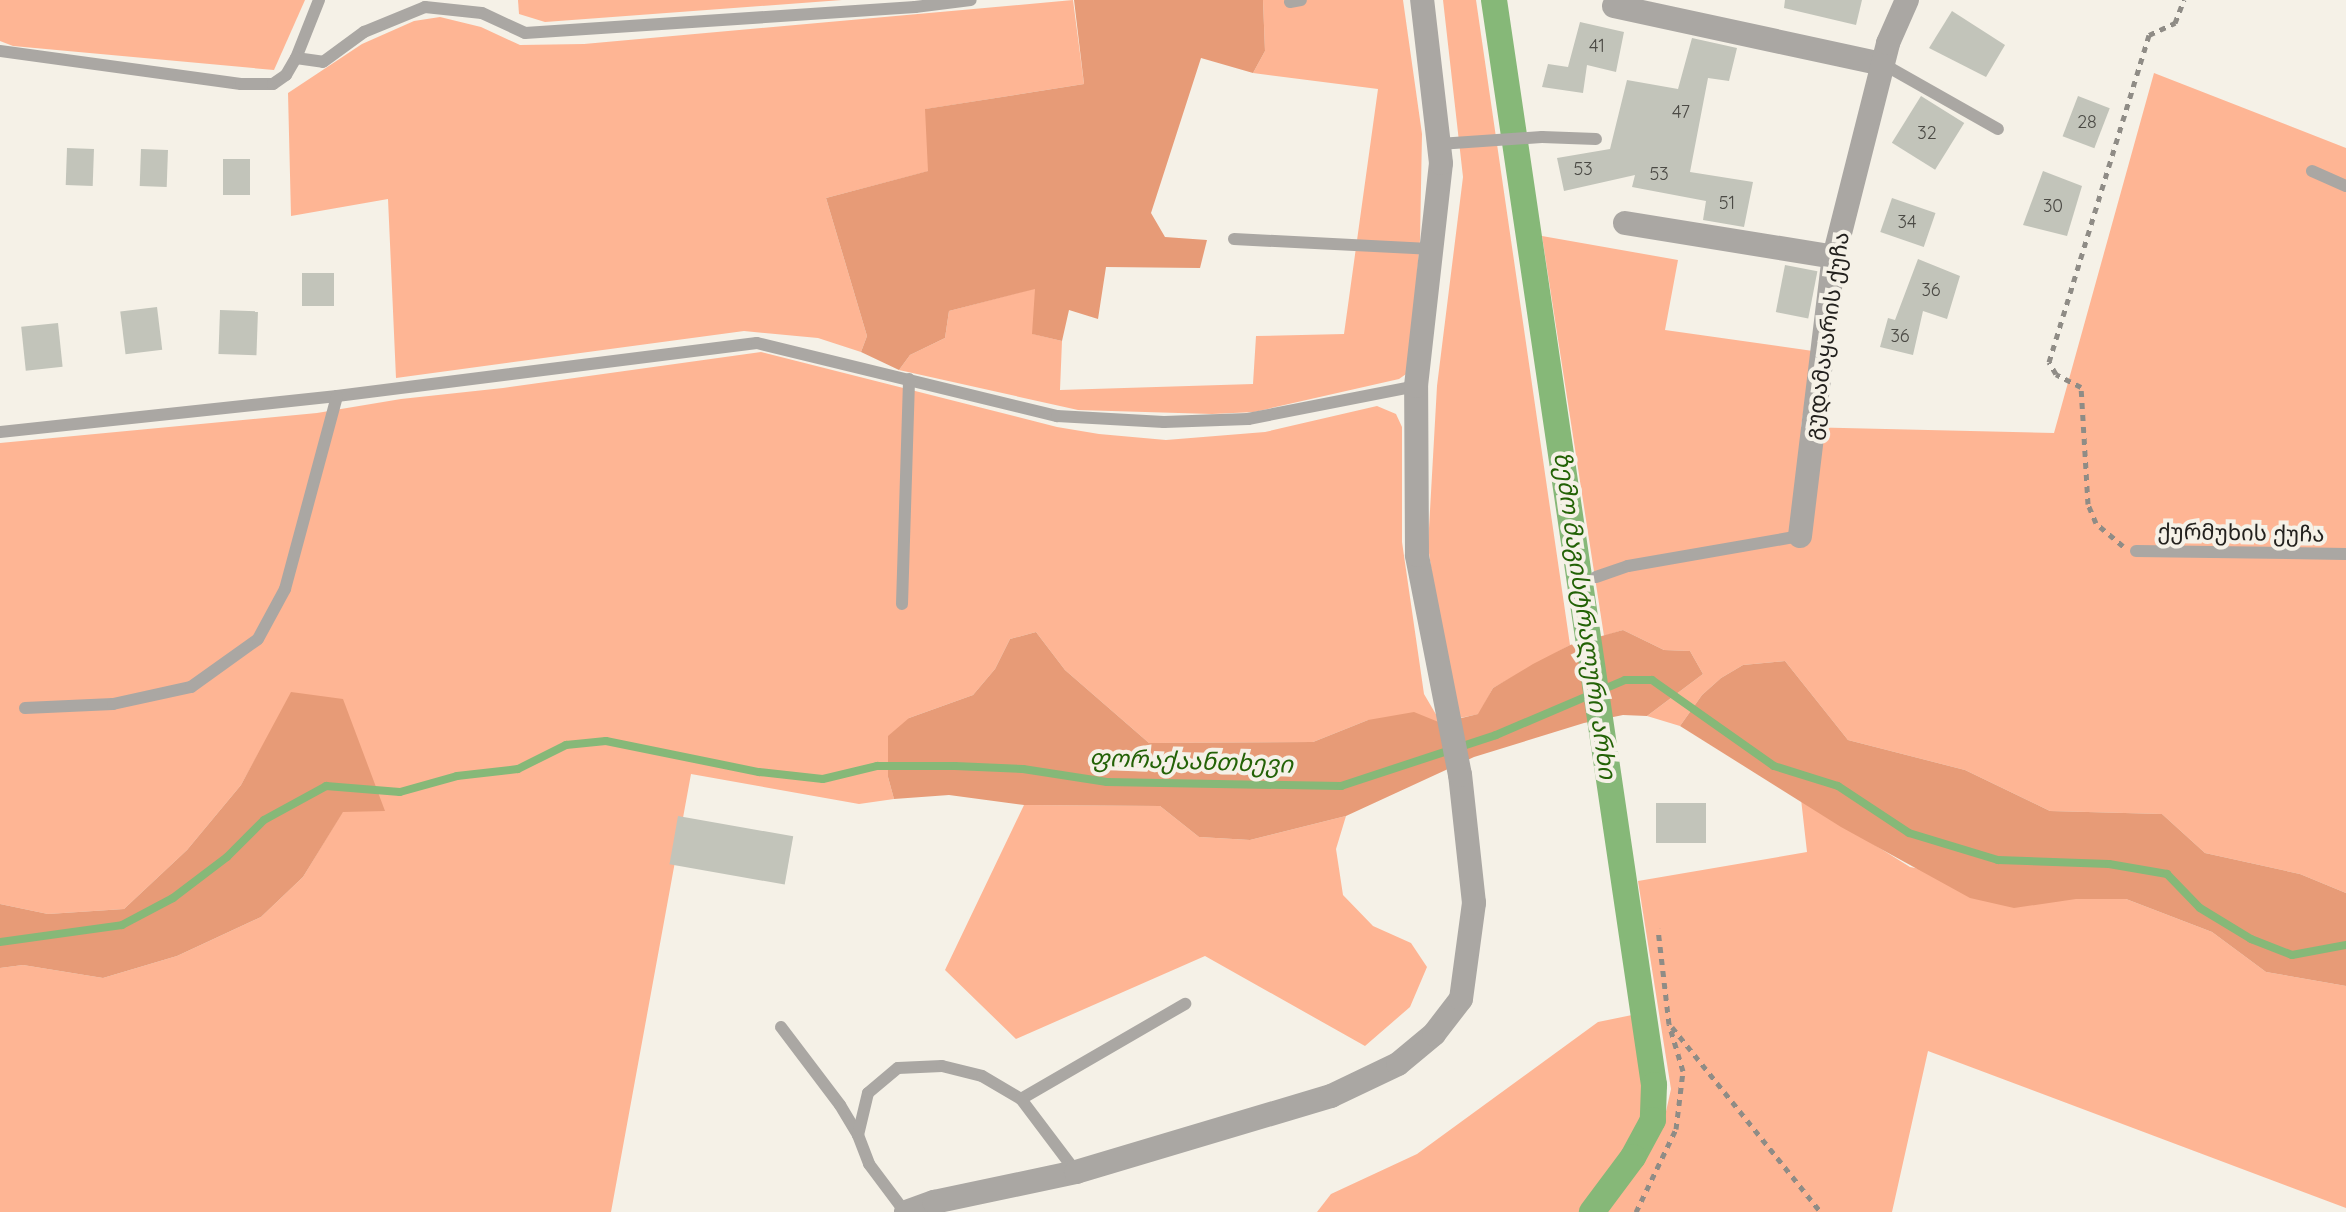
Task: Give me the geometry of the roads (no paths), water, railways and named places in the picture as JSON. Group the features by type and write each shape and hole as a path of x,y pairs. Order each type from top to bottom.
{"street":[{"path":"906,1212 934,1202 1076,1172 1331,1096 1398,1064 1434,1034 1461,999 1474,903 1460,775 1437,673 1417,555 1416,386 1434,249 1441,163 1449,143 1422,0"},
{"name":"გუდამაყარის ქუჩა","path":"1800,536 1834,257 1883,64 1907,0"},
{"path":"1614,6 1883,64"},
{"path":"1625,223 1834,257"}],"lane":[{"path":"0,51 241,84 273,84 286,75 296,58 319,0"},
{"path":"296,58 323,62 364,32 425,7 482,13 525,33 915,7 971,0"},
{"path":"1883,64 1998,129"},
{"path":"1449,143 1542,137 1596,139"},
{"path":"2312,171 2346,186"},
{"path":"1234,239 1434,249"},
{"path":"0,432 337,396 757,343 1057,416 1164,422 1248,419 1416,386"},
{"path":"902,604 909,379"},
{"path":"25,708 113,704 191,687 258,639 285,589 337,396"},
{"path":"1596,577 1628,566 1800,536"},
{"name":"ქურმუხის ქუჩა","path":"2136,551 2346,554"},
{"path":"1021,1099 1185,1004"},
{"path":"781,1027 858,1135 869,1164 906,1212"},
{"path":"858,1135 868,1093 898,1068 942,1066 982,1076 1021,1099 1076,1172"}],"waterway":[{"name":"ზემო მაგისტრალური არხი","path":"1494,0 1654,1085 1653,1120 1633,1157 1592,1212"},
{"name":"ფორაქაანთხევი","path":"0,942 122,925 173,898 227,857 264,820 326,786 400,792 457,776 518,769 566,745 606,741 759,772 823,779 877,766 955,766 1023,769 1107,782 1341,786 1496,735 1625,680 1652,680 1774,766 1838,786 1909,833 1998,860 2109,864 2167,874 2200,908 2251,939 2292,955 2346,945"}]}
